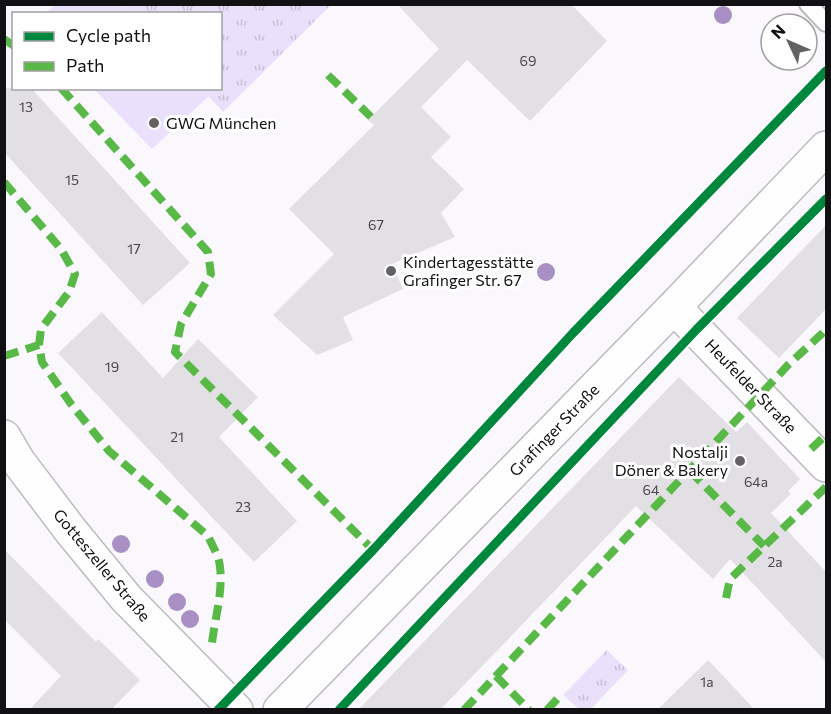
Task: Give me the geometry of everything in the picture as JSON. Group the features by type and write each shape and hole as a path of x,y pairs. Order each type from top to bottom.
{"street":[{"name":"Grafinger Straße","path":"280,710 674,308 826,148"},
{"name":"Heufelder Straße","path":"674,308 826,465"},
{"name":"Gotteszeller Straße","path":"4,437 24,469 126,598 236,710"}],"lane":[{"path":"808,4 826,23"}],"green space":[{"path":"55,5 122,5 129,12 47,12"},
{"path":"122,5 331,5 223,112 203,90 222,90 222,12 129,12"},
{"name":"GWG München","path":"95,90 203,90 209,96 152,149"},
{"path":"607,650 628,670 591,709 579,709 563,695"}],"building":[{"path":"397,4 571,4 607,41 530,121 467,60 421,107 451,137 431,157 464,189 441,213 455,237 392,264 403,289 343,317 353,340 317,355 273,315 334,254 289,209 374,125 368,120 439,49"},
{"path":"4,88 33,90 190,263 143,305 4,152"},
{"path":"826,225 826,309 779,358 737,318"},
{"path":"102,312 163,378 198,339 258,397 219,437 297,521 254,562 58,353"},
{"path":"679,377 736,432 747,422 800,479 788,491 791,494 771,513 826,572 826,662 730,559 713,579 636,506 440,710 358,710"},
{"path":"4,549 96,642 98,639 140,680 111,710 29,710 61,676 4,619"},
{"path":"708,660 755,710 657,710 698,670"}],"marked path":[{"path":"4,39 12,45"},
{"path":"328,75 371,117"},
{"path":"63,90 208,252 211,274 181,324 175,352 373,550"},
{"path":"4,182 61,249 75,274 69,292 41,329 39,345 42,362 71,404 109,451 208,536 215,551 220,567 220,586 212,643"},
{"path":"464,710 789,364 826,330"},
{"path":"4,356 39,345"},
{"path":"811,449 826,435"},
{"path":"690,471 764,546"},
{"path":"726,598 730,579 826,487"},
{"path":"496,676 529,710"},
{"path":"547,710 560,696"}],"cycle path":[{"path":"218,710 373,550 573,333 826,71"},
{"path":"339,710 696,330 826,199"}],"place":[{"name":"GWG München","path":"154,123"},
{"name":"Kindertagesstätte Grafinger Str. 67","path":"391,271"},
{"name":"Nostalji Döner & Bakery","path":"740,461"}]}
